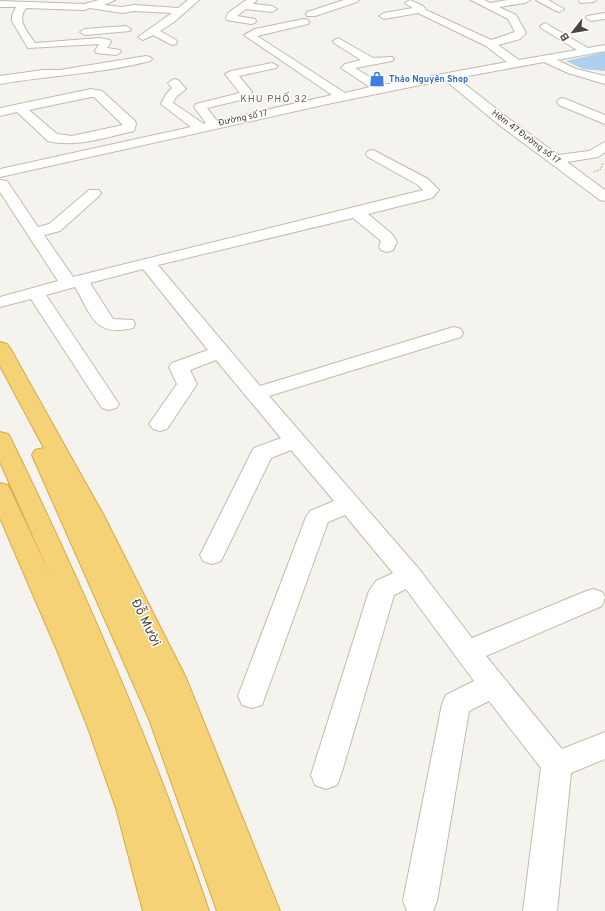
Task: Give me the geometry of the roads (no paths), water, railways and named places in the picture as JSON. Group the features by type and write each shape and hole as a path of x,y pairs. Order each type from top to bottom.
{"highway":[{"name":"Đỗ Mười","path":"0,348 92,516 172,678 263,911"},
{"name":"Đỗ Mười","path":"0,377 48,465 164,719 234,911"},
{"path":"0,439 7,494 106,737 170,908"}],"street":[{"path":"79,18 87,6 110,0"},
{"path":"143,37 170,20 194,0"},
{"path":"251,22 231,18 232,15 252,0"},
{"path":"343,96 249,35 259,31 289,25 354,0"},
{"path":"476,0 512,17 521,34 516,37 490,44"},
{"path":"489,6 525,0"},
{"path":"541,0 559,9"},
{"path":"146,9 157,2"},
{"path":"21,3 18,10 17,20 19,30 32,46 48,56 100,42 106,42 100,51 116,52"},
{"path":"0,4 21,3 87,6 122,10 134,8 180,12"},
{"path":"410,3 420,8 420,10 490,44 517,64"},
{"path":"243,6 272,9"},
{"path":"384,16 420,10"},
{"path":"591,18 605,16"},
{"path":"72,32 125,24 109,19"},
{"path":"289,25 306,34"},
{"path":"545,26 588,52"},
{"path":"152,31 172,42"},
{"path":"22,33 34,33"},
{"path":"338,41 371,62"},
{"name":"Đường số 17","path":"1,178 200,127 343,96 605,48"},
{"path":"0,80 43,73 60,74 146,59"},
{"path":"546,59 572,71 605,80"},
{"path":"381,89 347,68 349,66 388,60"},
{"path":"213,124 200,107 206,104 244,95 246,92 231,74 272,66"},
{"name":"Hẻm 47 Đường số 17","path":"448,76 503,121 605,197"},
{"path":"174,83 180,89 175,91 167,100 167,104 200,127"},
{"path":"0,112 91,93 98,94 130,124 129,128 72,140 53,138 20,108"},
{"path":"563,102 605,120"},
{"path":"556,160 593,154 605,146"},
{"path":"0,302 147,263 427,195 432,190 423,182 373,154"},
{"path":"1,178 35,232 106,323 110,325 126,324"},
{"path":"35,232 54,228 94,193"},
{"path":"356,212 386,237 389,242 387,247"},
{"path":"147,263 255,394 410,576 492,685 557,765 540,911"},
{"path":"36,293 109,404"},
{"path":"255,394 434,338 454,334"},
{"path":"160,424 187,384 179,367 220,352"},
{"path":"212,555 262,453 295,440"},
{"path":"252,696 318,517 349,504"},
{"path":"326,775 382,591 410,576"},
{"path":"467,652 593,599"},
{"path":"420,902 456,704 492,685"},
{"path":"557,765 605,745"}],"water":[{"path":"605,52 605,71 583,69 566,61"}],"place":[{"name":"Thảo Nguyên Shop","path":"377,79"}],"district":[{"name":"KHU PHỐ 32","path":"274,99"}]}
